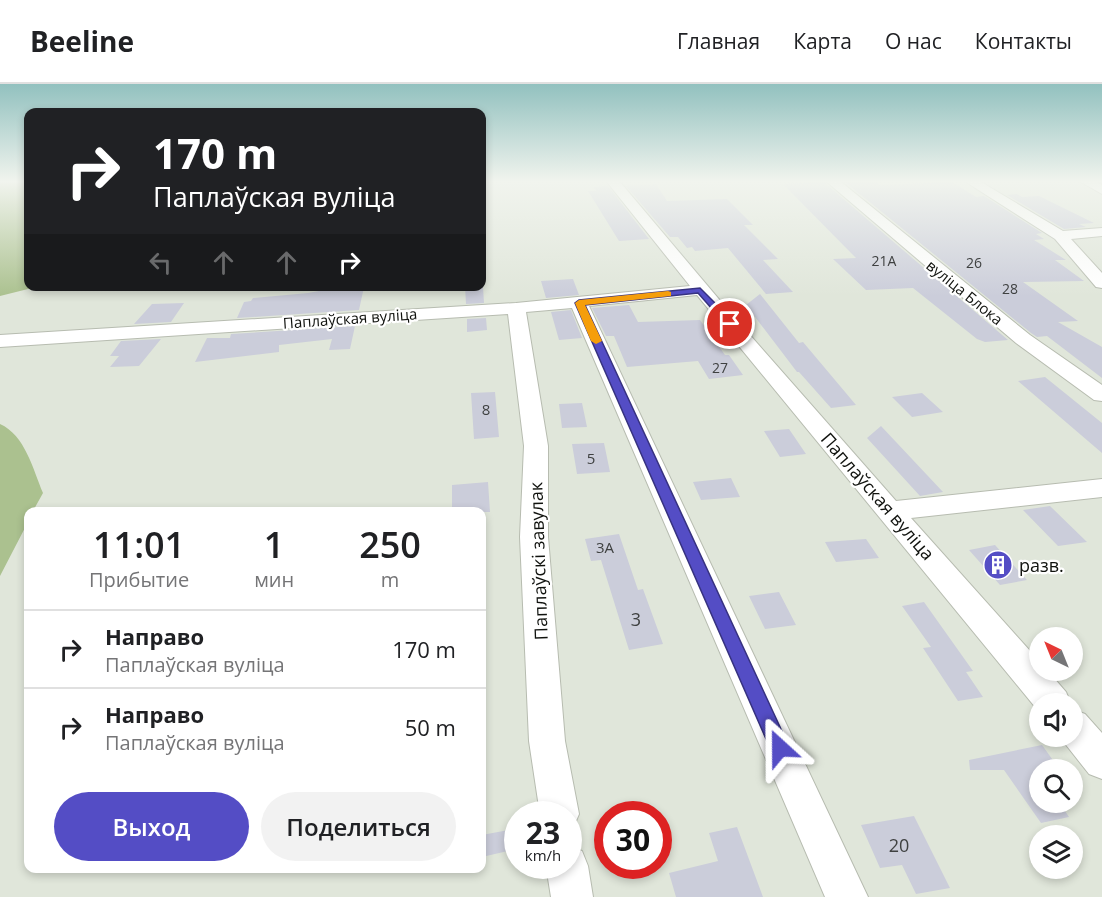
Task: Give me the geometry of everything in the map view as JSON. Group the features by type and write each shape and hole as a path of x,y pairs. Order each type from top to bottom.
{"street":[{"name":"Паплаўская вуліца","path":"644,220 700,290 892,511 1045,693"},
{"name":"вуліца Блока","path":"879,220 1023,339 1102,395"},
{"path":"1034,220 1060,236 1102,284"},
{"path":"1060,236 1102,232"},
{"name":"Паплаўская вуліца","path":"0,341 516,308 700,290"},
{"path":"579,303 847,897"},
{"name":"Паплаўскі завулак","path":"516,308 536,446 535,548 547,741 557,801"},
{"path":"892,511 1102,488"},
{"path":"1083,739 1102,761"},
{"path":"569,879 572,897"}],"green space":[{"path":"0,220 24,220 24,290 0,296"},
{"path":"0,424 9,429 22,444 43,493 35,507 24,507 24,530 0,576"}],"building":[{"path":"606,220 634,220 649,239 619,241"},
{"path":"655,220 748,220 753,225 744,225 778,259 763,260 793,292 766,294 728,248 695,251 692,247 687,248 678,237 670,237"},
{"path":"818,220 868,220 1008,340 985,342 977,339 913,288 866,290 833,259 856,258"},
{"path":"892,220 1022,220 1042,233 1036,234 1044,239 1034,240 1066,260 1055,260 1084,281 1023,282 1078,321 1058,322 1102,347 1102,378 1047,336 1037,337"},
{"path":"1049,220 1088,220 1094,223 1079,224 1086,227 1064,229"},
{"path":"573,279 579,295 546,298 541,281"},
{"path":"363,291 359,310 237,318 244,302 251,301 253,298"},
{"path":"465,291 483,291 484,303 466,304"},
{"path":"760,294 799,343 803,342 856,405 831,408 797,372 746,305"},
{"path":"184,303 171,322 134,324 152,304"},
{"path":"629,305 638,322 700,320 725,355 729,355 743,375 709,379 698,361 627,367 614,336 606,336 592,308"},
{"path":"571,310 582,338 559,340 551,312"},
{"path":"486,318 487,330 467,332 467,319"},
{"path":"355,326 350,349 329,350 332,339 279,345 279,352 195,362 207,338 230,338 231,334"},
{"path":"161,339 139,366 110,367 119,356 110,356 121,341"},
{"path":"1045,377 1102,423 1102,453 1018,381"},
{"path":"495,392 499,437 474,439 471,393"},
{"path":"922,393 943,412 912,417 892,397"},
{"path":"582,403 587,427 562,428 559,404"},
{"path":"881,426 943,492 920,496 867,438"},
{"path":"789,429 806,454 780,457 764,431"},
{"path":"604,443 610,472 577,474 572,444"},
{"path":"731,478 740,497 701,500 693,482"},
{"path":"488,482 490,512 486,512 486,507 452,507 452,485"},
{"path":"1050,506 1087,542 1058,546 1023,510"},
{"path":"619,534 638,590 643,589 663,644 629,650 601,560 591,561 585,539"},
{"path":"866,539 879,558 836,562 825,542"},
{"name":"разв.","path":"995,545 1027,580 1000,585 969,550"},
{"path":"779,592 796,625 765,629 749,596"},
{"path":"924,602 973,671 966,672 983,697 958,701 923,648 931,647 902,606"},
{"path":"1032,747 1043,747 1052,759 1029,759 1029,806 1004,770 970,770 969,760"},
{"path":"1034,813 1066,813 1069,817 1041,823"},
{"path":"914,816 950,888 916,894 902,865 880,868 861,825"},
{"path":"737,827 763,897 676,897 671,879 672,872 718,861 709,833"},
{"path":"504,831 504,852 486,856 486,834"}],"slow traffic":[{"path":"596,341 579,303 668,294"}],"place":[{"name":"разв.","path":"998,565"}],"route":[{"path":"730,324 700,290 579,303 780,748"}]}
